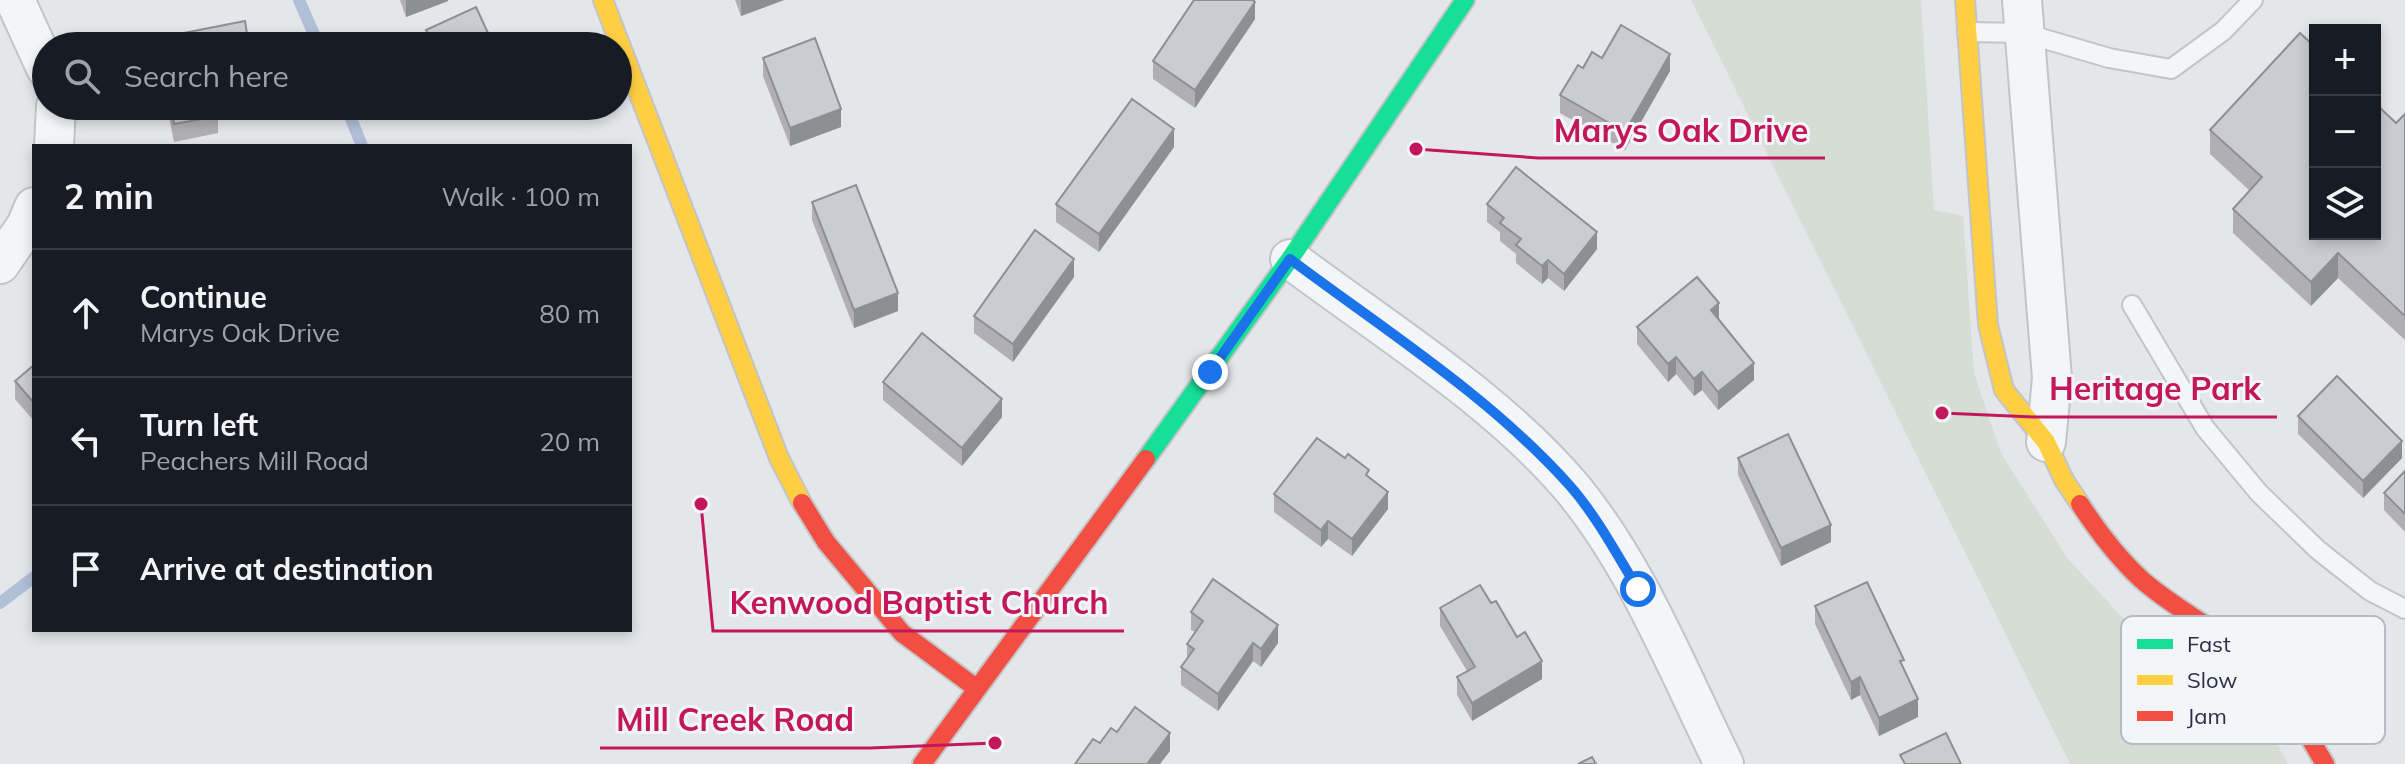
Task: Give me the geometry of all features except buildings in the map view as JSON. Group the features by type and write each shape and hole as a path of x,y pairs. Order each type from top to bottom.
{"street":[{"path":"15,0 32,37"},
{"path":"603,0 615,32"},
{"path":"922,764 1290,259 1465,0"},
{"path":"1965,0 1988,325 2004,390 2046,442 2064,480 2097,530 2142,580 2194,616"},
{"path":"2023,16 2052,378 2046,442"},
{"path":"632,75 779,458 801,502 826,542 902,633 976,688"},
{"path":"54,144 55,120"},
{"path":"0,264 32,212"},
{"path":"1290,259 1477,397 1572,489 1638,589 1724,764"},
{"path":"2313,744 2325,764"}],"lane":[{"path":"1967,32 2023,16 2109,58 2171,69 2223,31 2253,0"},
{"path":"2132,305 2205,428 2259,493 2318,550 2370,591 2405,609"}],"shaded area":[{"path":"1691,0 1921,0 1934,210 1963,216 1974,373 2001,453 2067,558 2121,616 2121,744 2277,744 2288,764 2070,764"}],"waterway":[{"path":"299,0 313,32"},
{"path":"352,120 361,144"},
{"path":"0,603 32,579"}],"traffic: fast":[{"path":"1146,459 1290,259 1465,0"}],"traffic: slow":[{"path":"603,0 615,32"},
{"path":"1965,0 1988,325 2004,390 2046,442 2064,480 2080,504"},
{"path":"632,75 779,458 802,503"}],"traffic: jam":[{"path":"922,764 1146,459"},
{"path":"802,503 826,542 902,633 976,688"},
{"path":"2080,504 2108,544 2142,580 2192,616"},
{"path":"2313,744 2325,764"}],"place":[{"name":"Marys Oak Drive","path":"1416,149"},
{"name":"Heritage Park","path":"1942,413"},
{"name":"Kenwood Baptist Church","path":"701,504"},
{"name":"Mill Creek Road","path":"995,743"}],"route":[{"path":"1210,372 1290,259 1477,397 1535,450 1572,489 1638,589"}]}
